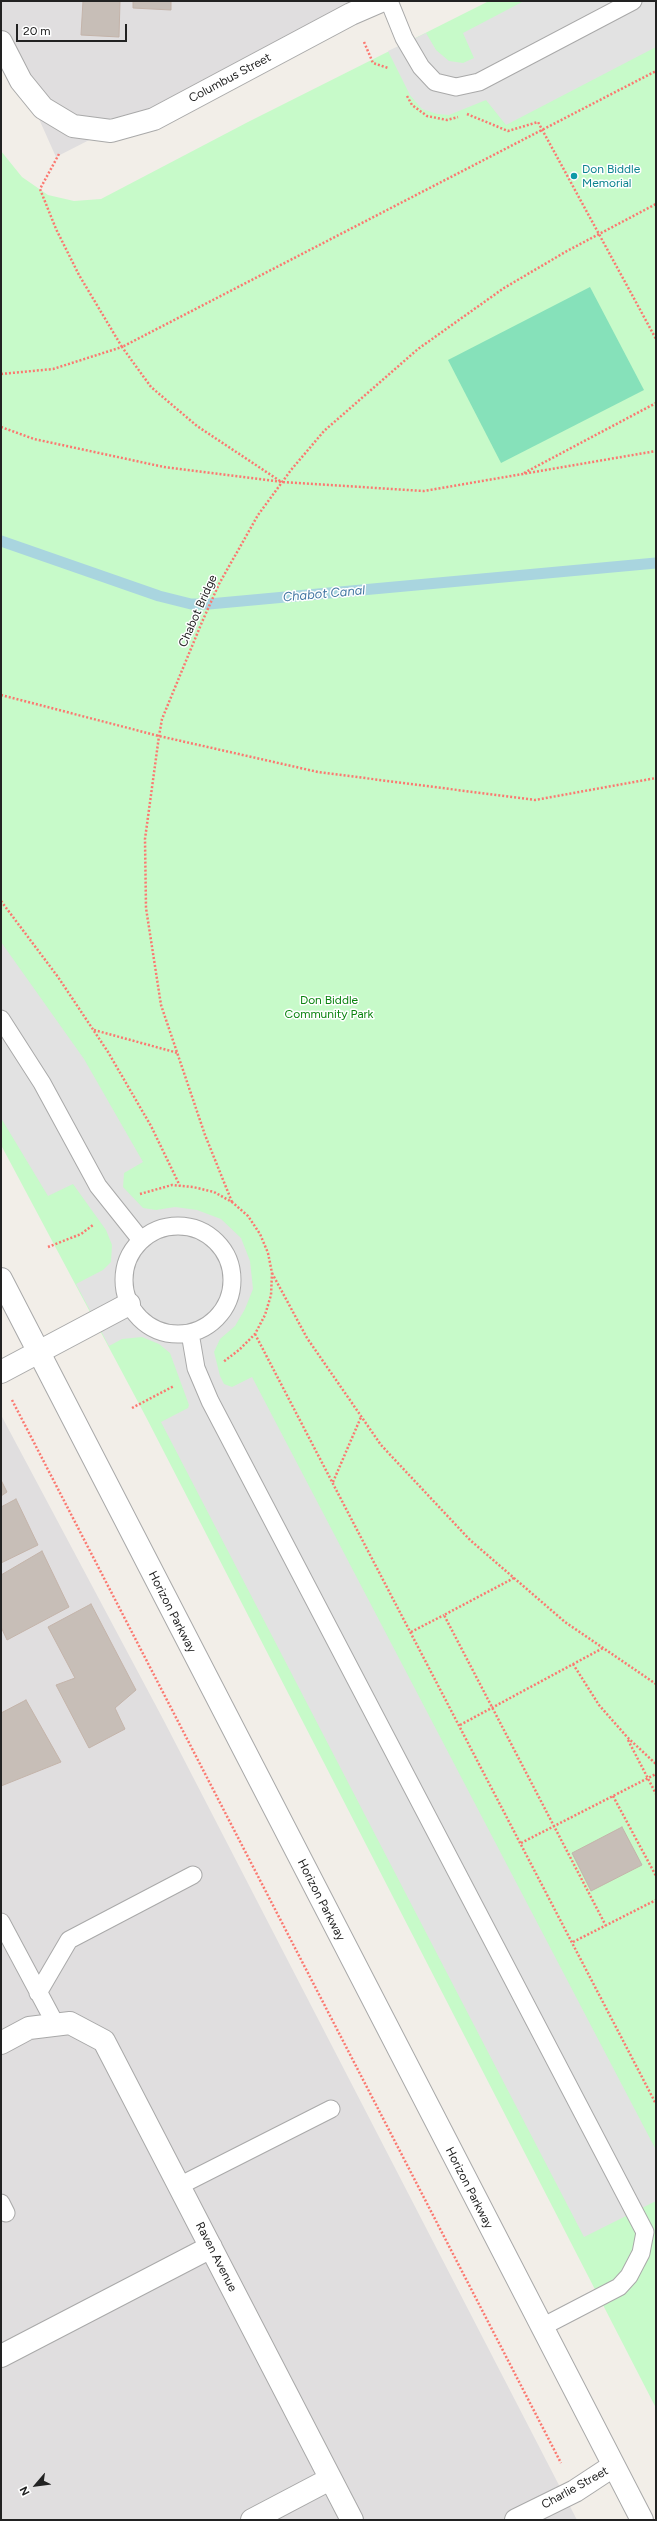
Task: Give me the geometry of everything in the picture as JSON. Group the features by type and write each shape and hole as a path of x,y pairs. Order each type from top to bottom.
{"street":[{"name":"Columbus Street","path":"73,126 111,130 154,119 350,14 381,1"},
{"path":"1,42 21,81 43,108 73,126"},
{"name":"Horizon Parkway","path":"1,1279 642,2520"},
{"path":"1,1372 129,1304"},
{"name":"Raven Avenue","path":"1,2043 29,2028 70,2023 104,2041 352,2520"},
{"path":"1,2356 211,2247"},
{"name":"Charlie Street","path":"516,2520 575,2491 613,2466"},
{"path":"252,2520 330,2479"}],"lane":[{"path":"388,1 404,38 421,68 435,82 456,87 479,82 633,1"},
{"path":"1,1019 42,1083 98,1186 115,1210 141,1240"},
{"path":"173,1226 190,1227 205,1232 217,1243 226,1255 232,1278 228,1301 219,1316 205,1327 190,1333 171,1334 154,1329 139,1318 129,1304 124,1287 124,1270 130,1254 141,1240 156,1230 173,1226"},
{"path":"190,1333 198,1374 210,1400 645,2232 641,2253 630,2276 620,2287 542,2328"},
{"path":"38,1993 70,1940 193,1875"},
{"path":"1,1922 56,2025"},
{"path":"179,2186 331,2109"}],"path":[{"path":"350,14 373,63 392,70"},
{"path":"1,374 53,368 122,347 656,71"},
{"path":"406,93 412,105 427,116 447,120 466,114 508,131 538,122 656,339"},
{"path":"73,126 40,189 56,229 80,275 122,347 152,387 197,426 282,482"},
{"name":"Chabot Bridge","path":"232,1202 205,1135 162,1005 146,908 145,839 162,719 219,584 258,515 282,482 324,431 418,349 504,288 598,234 656,204"},
{"path":"522,475 656,403"},
{"path":"1,427 34,439 164,467 282,482 424,491 656,451"},
{"path":"1,695 159,736 318,772 535,800 656,778"},
{"path":"1,901 58,977 93,1030 151,1126 180,1186"},
{"path":"93,1030 178,1053"},
{"path":"48,1247 81,1234 132,1197 152,1189 180,1186 193,1187 214,1192 232,1202 248,1216 260,1234 268,1253 272,1273 271,1295 265,1315 255,1334 227,1360 132,1408"},
{"path":"272,1273 307,1338 381,1445 470,1540 565,1622 656,1684"},
{"path":"255,1334 460,1725 656,2104"},
{"path":"8,1393 575,2491"},
{"path":"333,1483 362,1417"},
{"path":"411,1632 514,1578"},
{"path":"444,1614 606,1926"},
{"path":"460,1725 603,1648"},
{"path":"573,1664 600,1705 627,1737 656,1764"},
{"path":"627,1737 656,1794"},
{"path":"521,1844 656,1774"},
{"path":"613,1796 656,1876"},
{"path":"573,1942 656,1900"}],"shaded area":[{"path":"1,1 361,1 56,157 1,34"},
{"path":"524,1 656,1 656,47 506,125 486,100 449,115 437,114 422,109 410,95 388,51 426,33 436,50 449,61 463,63 474,58 463,33"},
{"path":"1,942 84,1059 143,1162 124,1173 123,1187 143,1208 156,1210 175,1207 197,1210 221,1219 241,1238 250,1261 253,1289 245,1309 235,1326 220,1339 214,1352 220,1376 224,1384 232,1387 252,1377 656,2150 656,2201 584,2237 161,1422 188,1408 189,1405 170,1353 159,1344 142,1337 122,1339 109,1346 76,1284 103,1270 111,1262 112,1245 106,1230 73,1184 48,1196 1,1118"},
{"path":"1,1415 163,1719 577,2520 1,2520"}],"green space":[{"name":"Don Biddle Community Park","path":"489,1 656,1 656,2408 146,1417 1,1145 1,151 22,177 48,195 74,201 101,199 248,122"},
{"path":"590,287 644,390 501,463 448,360"}],"building":[{"path":"83,1 120,1 119,37 81,35"},
{"path":"133,1 171,1 171,10 133,8"},
{"path":"1,1480 7,1492 1,1496"},
{"path":"16,1499 38,1545 1,1563 1,1507"},
{"path":"42,1551 69,1607 7,1640 1,1627 1,1575"},
{"path":"91,1604 136,1690 115,1708 125,1729 89,1748 56,1685 75,1678 48,1627"},
{"path":"26,1700 61,1762 1,1786 1,1713"},
{"path":"622,1827 642,1865 591,1891 572,1853"}],"waterway":[{"name":"Chabot Canal","path":"1,541 159,596 191,604 209,604 656,563"}],"place":[{"name":"Don Biddle Memorial","path":"574,176"}]}
